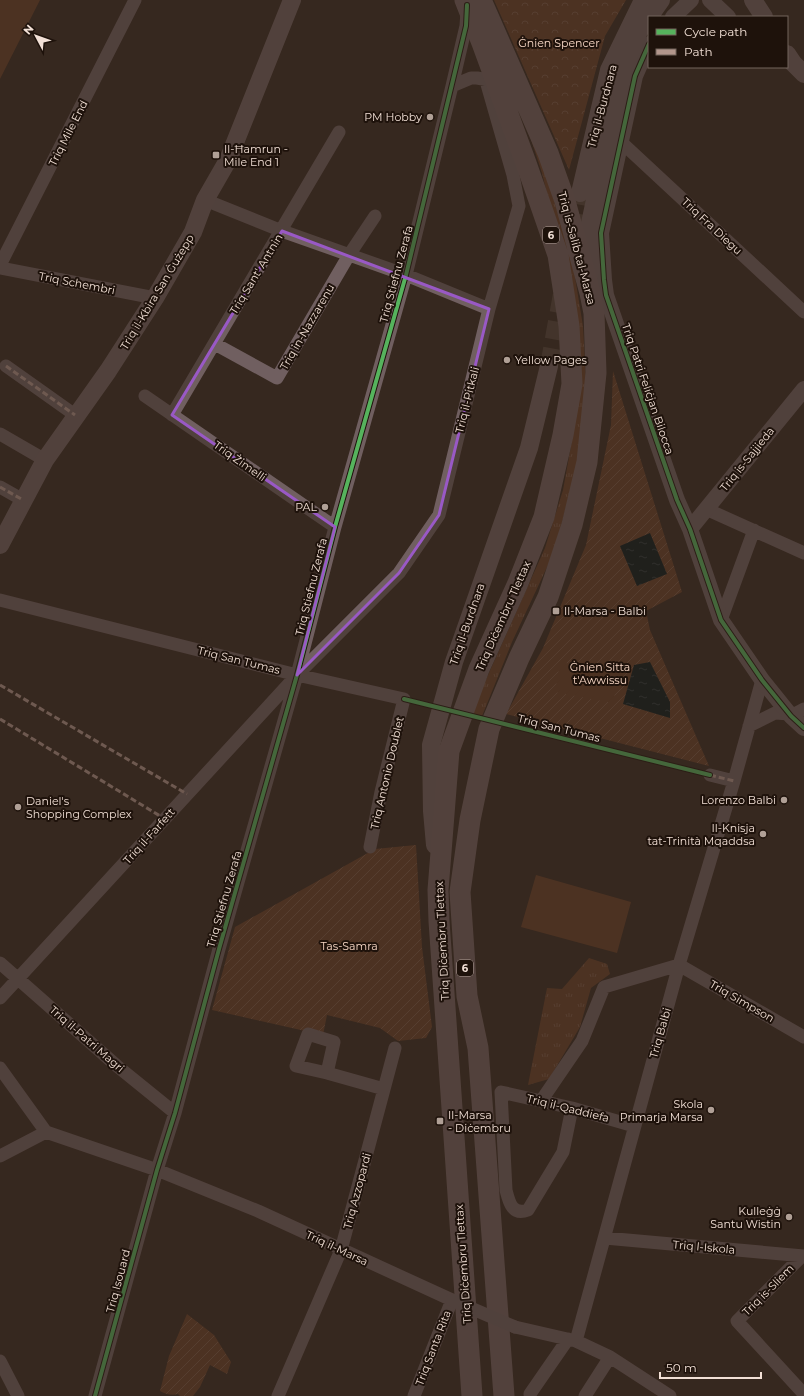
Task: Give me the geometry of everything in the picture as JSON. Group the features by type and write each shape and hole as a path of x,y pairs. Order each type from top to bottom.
{"highway":[{"name":"Triq is-Salib tal-Marsa","path":"471,2 548,153 566,201 594,313 596,373 587,462 572,525 561,556"},
{"name":"Triq is-Salib tal-Marsa","path":"471,2 491,80 526,163 558,255 569,326 572,384 563,435"},
{"name":"Triq Diċembru Tlettax","path":"472,1396 438,890 449,751 479,669 518,583 544,517 563,435"},
{"name":"Triq Diċembru Tlettax","path":"504,1396 478,1048 467,996 460,892 470,820 489,729 519,658 548,597 561,556"}],"main road":[{"name":"Triq il-Kbira San Ġużepp","path":"0,545 45,460 75,415 108,371 155,298 193,232 205,200 228,160 292,0"},
{"name":"Triq il-Burdnara","path":"580,193 610,70 643,0"},
{"path":"650,16 661,0"},
{"path":"753,0 763,16"},
{"path":"590,293 589,228 622,73 637,34 648,18"},
{"name":"Triq il-Burdnara","path":"438,890 432,811 431,745 454,662 529,448 549,366"}],"street":[{"name":"Triq Mile End","path":"0,265 135,0"},
{"path":"674,16 691,0"},
{"path":"710,0 727,16"},
{"name":"Triq Stiefnu Zerafa","path":"157,1170 175,1113 221,941 297,675 335,527 406,276 471,2"},
{"name":"Triq Patri Feliċjan Bilocca","path":"648,46 635,76 601,233 606,295 677,500 690,529 721,620 762,680 795,713"},
{"path":"452,86 471,78 491,80"},
{"name":"Triq il-Pitkali","path":"297,675 399,574 439,515 489,310 519,206 491,80"},
{"name":"Triq Sant' Antnin","path":"172,415 282,231 339,132"},
{"name":"Triq Fra Diegu","path":"620,141 804,312"},
{"path":"205,200 282,231 406,276 489,310"},
{"name":"Triq in-Nazzarenu","path":"215,344 277,378 349,255 375,216"},
{"name":"Triq Schembri","path":"0,268 155,298"},
{"path":"6,366 75,415"},
{"name":"Triq is-Sajjieda","path":"690,529 804,388"},
{"name":"Triq Żimelli","path":"145,396 335,527"},
{"path":"0,434 45,460"},
{"path":"0,487 23,500"},
{"path":"706,509 804,553"},
{"path":"721,620 754,530"},
{"name":"Triq San Tumas","path":"0,600 297,675 404,700"},
{"name":"Triq il-Farfett","path":"0,998 297,675"},
{"name":"Triq Balbi","path":"530,1394 572,1340 605,1238 634,1126 679,965 734,781 762,680"},
{"name":"Triq Antonio Doublet","path":"370,847 381,792 404,700"},
{"path":"749,726 775,713 795,713 804,728"},
{"path":"710,775 734,781"},
{"name":"Triq il-Patri Magri","path":"0,963 117,1066 175,1113"},
{"path":"541,1101 582,1041 604,987 679,965"},
{"name":"Triq Simpson","path":"679,965 804,1037"},
{"name":"Triq Azzopardi","path":"278,1396 341,1250 395,1048"},
{"path":"0,1156 46,1132 2,1073"},
{"path":"327,1074 384,1089"},
{"name":"Triq il-Qaddiefa","path":"572,1108 563,1152 528,1210 523,1212 518,1211 509,1203 506,1190 501,1092 572,1108 634,1126"},
{"name":"Triq il-Marsa","path":"46,1132 157,1170 258,1211 452,1300 516,1327 572,1340 610,1357 670,1396"},
{"name":"Triq Isouard","path":"95,1396 157,1170"},
{"name":"Triq l-Iskola","path":"605,1238 803,1256"},
{"name":"Triq is-Sliem","path":"803,1256 737,1321 804,1394"},
{"name":"Triq Santa Rita","path":"414,1396 452,1300"},
{"path":"585,1396 610,1357"},
{"path":"0,1361 18,1396"}],"highlighted area":[{"path":"282,231 489,309 439,515 399,573 297,675 335,527 172,415"}],"green space":[{"path":"0,0 40,0 0,79"},
{"name":"Ġnien Spencer","path":"494,0 626,0 605,36 569,170"},
{"path":"529,119 572,259 583,326 586,380 584,436 555,550 512,642 482,716 471,713 545,548 563,490 573,435 563,260 542,173 525,121"},
{"name":"Ġnien Sitta t'Awwissu","path":"613,371 682,592 646,611 650,630 709,766 506,714 543,648 586,545 611,425"},
{"path":"560,662 619,673 613,703 555,692"},
{"name":"Tas-Samra","path":"416,845 422,947 432,1027 426,1038 398,1041 380,1028 327,1015 323,1035 212,1010 235,927 375,849"},
{"path":"536,875 631,902 617,953 521,927"},
{"path":"589,958 607,964 610,974 591,988 580,1027 549,1079 528,1085 547,988 562,989"},
{"path":"187,1314 214,1335 231,1362 227,1374 210,1365 200,1387 193,1396 180,1396 178,1394 173,1395 160,1391 169,1356"}],"water":[{"path":"650,533 667,574 637,586 620,546"},
{"path":"650,662 670,702 670,718 623,704 634,665"}],"tunnel":[{"path":"573,231 580,193"},
{"path":"549,366 562,294"}],"marked path":[{"path":"6,366 75,415"},
{"path":"0,487 23,500"},
{"path":"0,685 187,794"},
{"path":"0,719 165,819"},
{"path":"710,775 734,781"}],"cycle path":[{"path":"95,1396 157,1170 175,1113 219,949 297,675 335,527 406,275 466,26 467,5"},
{"path":"648,46 635,76 601,233 606,295 677,500 690,529 721,620 762,680 791,716 804,728"},
{"path":"404,699 710,775"}],"place":[{"name":"PM Hobby","path":"430,117"},
{"name":"Il-Ħamrun - Mile End 1","path":"216,155"},
{"name":"Yellow Pages","path":"507,360"},
{"name":"PAL","path":"325,507"},
{"name":"Il-Marsa - Balbi","path":"556,611"},
{"name":"Lorenzo Balbi","path":"784,800"},
{"name":"Daniel's Shopping Complex","path":"18,807"},
{"name":"Il-Knisja tat-Trinità Mqaddsa","path":"763,834"},
{"name":"Skola Primarja Marsa","path":"711,1110"},
{"name":"Il-Marsa - Diċembru","path":"440,1121"},
{"name":"Kulleġġ Santu Wistin","path":"789,1217"}]}
